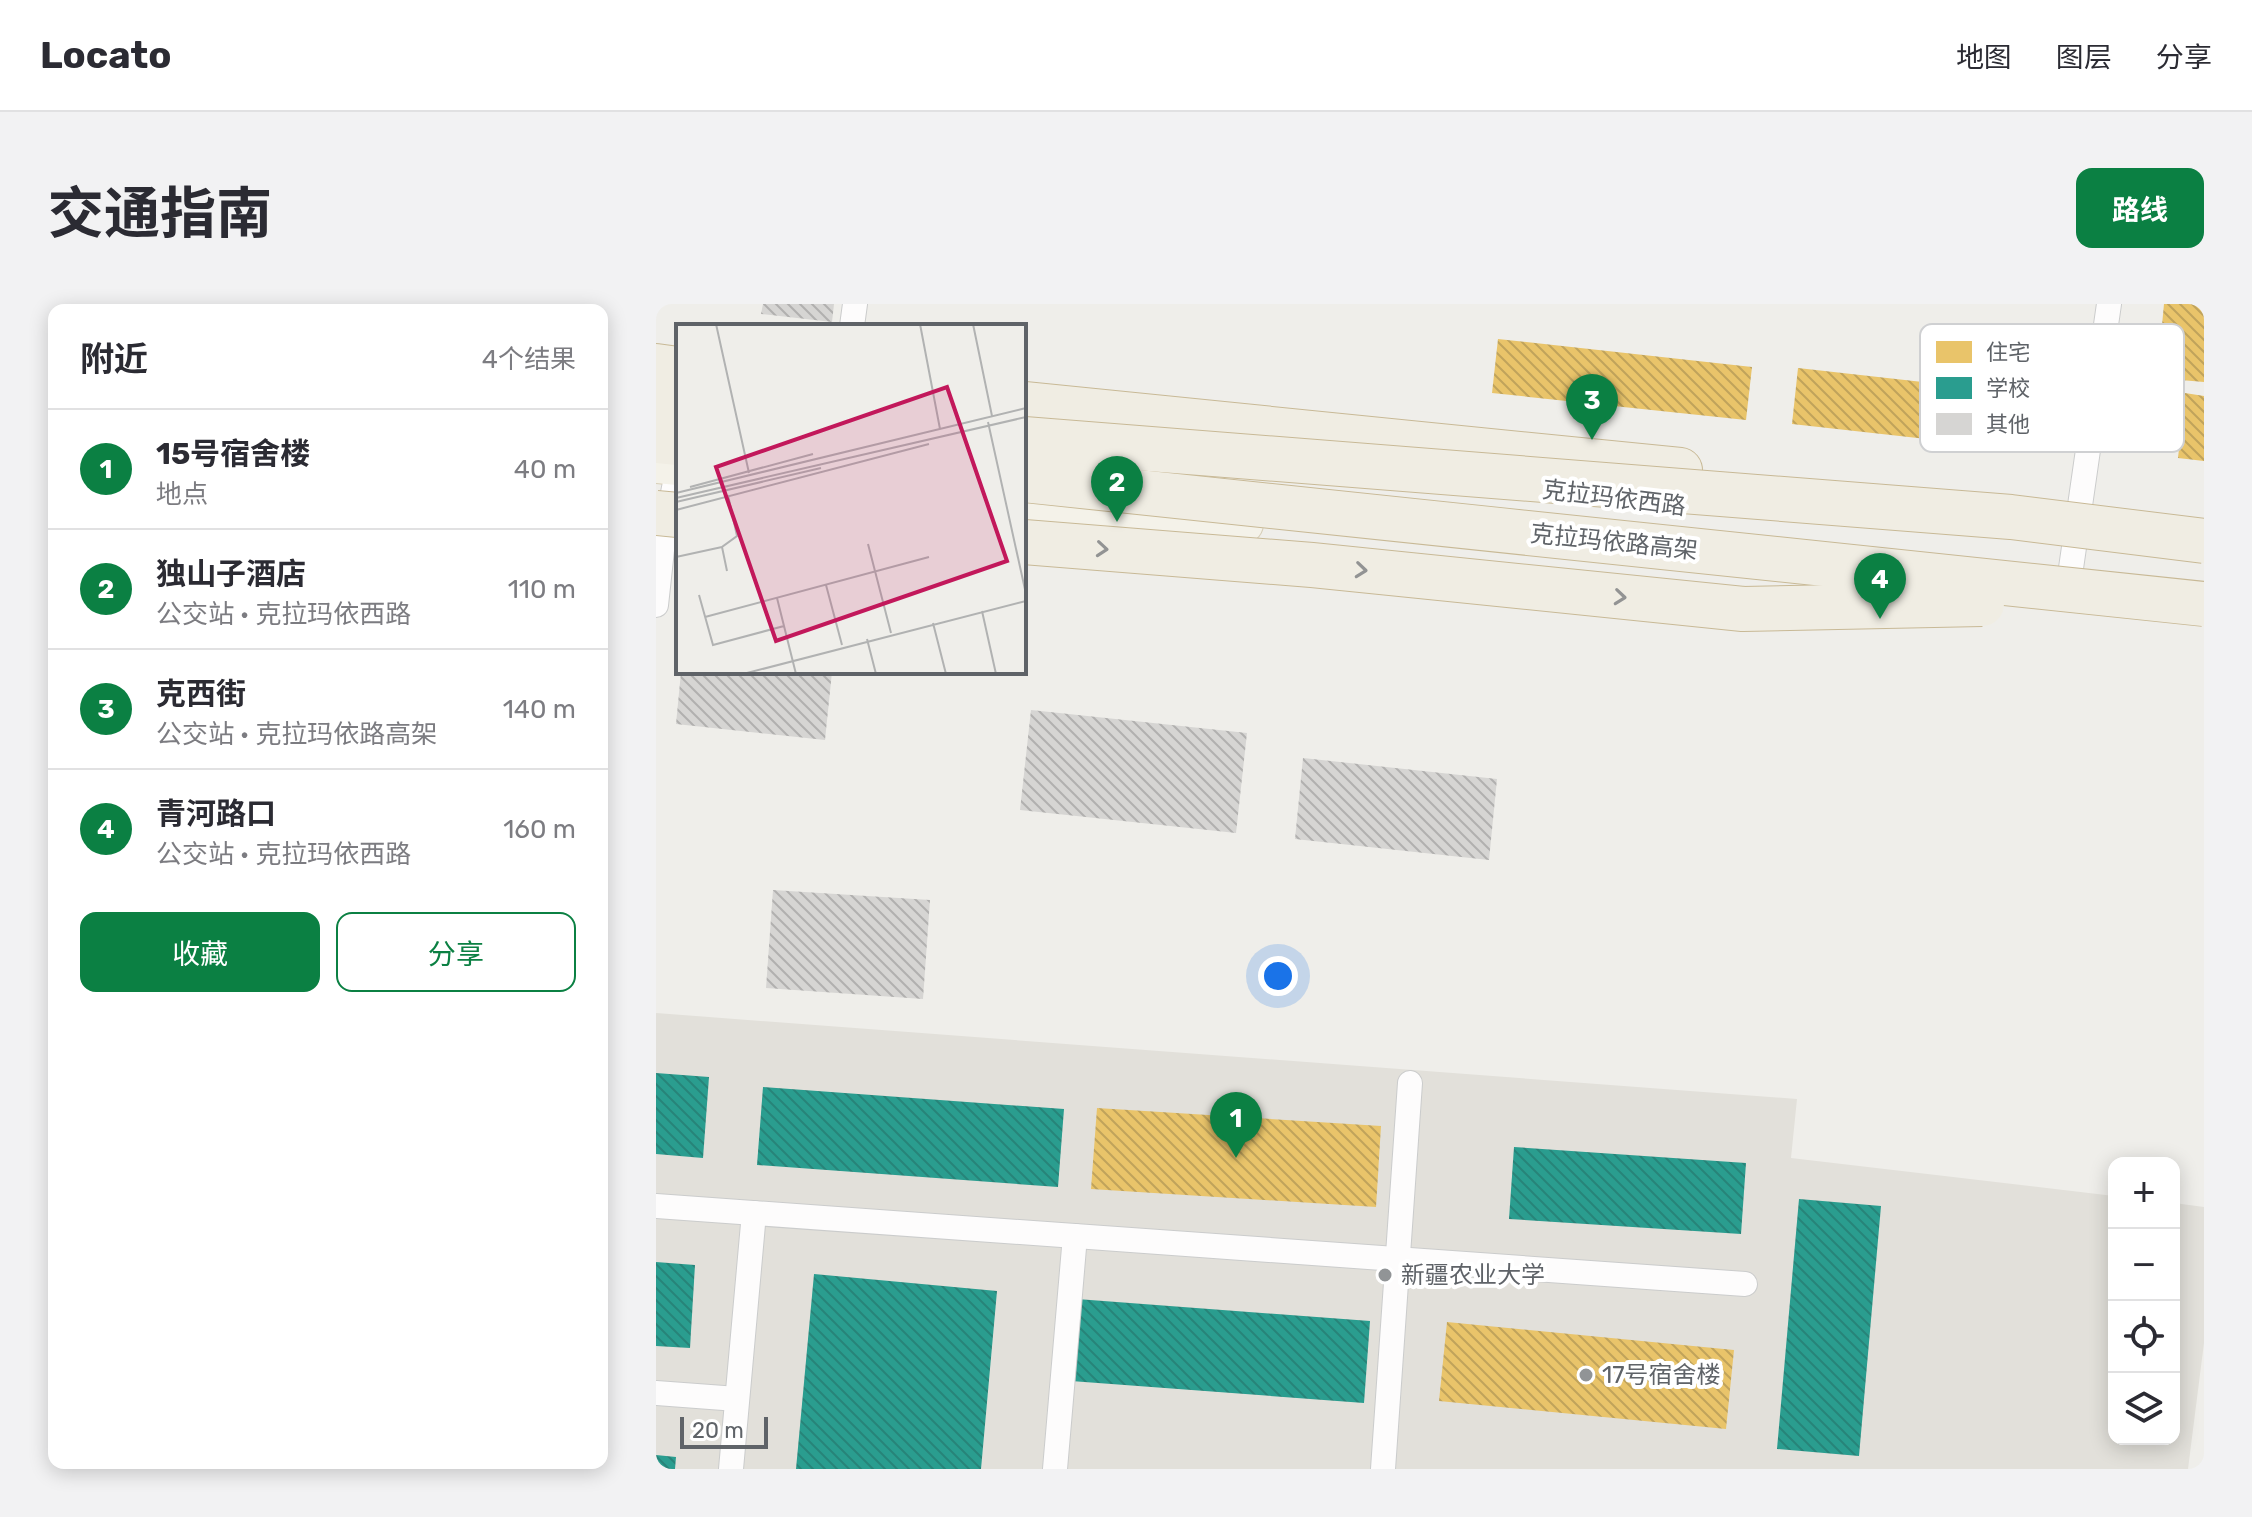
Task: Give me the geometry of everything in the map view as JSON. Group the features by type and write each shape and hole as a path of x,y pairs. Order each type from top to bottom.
{"highway":[{"path":"656,366 676,369"},
{"path":"1026,404 1696,472 2204,519"},
{"path":"656,406 676,411"},
{"path":"1026,439 2011,517"},
{"path":"656,441 676,443"},
{"path":"1696,472 2204,541"},
{"name":"克拉玛依路高架","path":"1026,480 2192,605"},
{"path":"656,513 676,515"},
{"path":"1026,542 1328,567 1743,609 2192,605"}],"main road":[{"path":"656,406 676,404"},
{"name":"克拉玛依西路","path":"1026,432 1229,451 1761,516 2204,555"},
{"path":"656,464 676,467"},
{"path":"1026,505 2192,605"}],"street":[{"path":"852,324 855,304"},
{"path":"2106,324 2109,304"},
{"path":"2067,596 2089,452"},
{"path":"656,605 662,550 676,477"},
{"path":"1383,1469 1410,1083"},
{"path":"656,1206 1745,1284"},
{"path":"731,1469 754,1213"},
{"path":"1055,1469 1075,1236"},
{"path":"656,1393 737,1399"}],"shaded area":[{"name":"新疆农业大学","path":"656,1013 1797,1099 1791,1158 2108,1195 2108,1445 2180,1445 2180,1204 2204,1207 2204,1343 2188,1469 656,1469"}],"building: 住宅":[{"path":"2164,304 2204,304 2204,382 2184,380 2184,324 2162,324"},
{"path":"1498,339 1752,367 1746,420 1492,393"},
{"path":"1798,368 1920,382 1920,438 1792,424"},
{"path":"2185,393 2204,396 2204,461 2178,458 2179,452 2184,452"},
{"path":"1097,1108 1381,1126 1376,1207 1091,1189"},
{"name":"17号宿舍楼","path":"1447,1322 1734,1350 1726,1429 1439,1401"}],"building: 学校":[{"path":"656,1073 709,1077 703,1158 656,1154"},
{"path":"763,1087 1064,1109 1058,1187 757,1165"},
{"path":"1514,1147 1746,1163 1741,1234 1509,1219"},
{"path":"1799,1199 1881,1206 1859,1456 1777,1449"},
{"path":"656,1262 695,1265 690,1348 656,1346"},
{"path":"814,1274 997,1291 981,1469 796,1469"},
{"path":"1077,1299 1370,1321 1364,1403 1071,1381"},
{"path":"656,1455 676,1457 675,1469 656,1469"}],"building: 其他":[{"path":"763,304 834,304 832,322 761,314"},
{"path":"681,674 832,674 825,740 676,724"},
{"path":"1031,710 1247,733 1236,833 1020,810"},
{"path":"1303,758 1497,779 1489,860 1295,839"},
{"path":"773,890 930,900 923,999 766,988"}],"place":[{"name":"克西街","path":"1592,440"},
{"name":"独山子酒店","path":"1117,522"},
{"name":"青河路口","path":"1880,619"},
{"name":"15号宿舍楼","path":"1236,1158"},
{"name":"新疆农业大学","path":"1385,1275"},
{"name":"17号宿舍楼","path":"1586,1375"}]}
